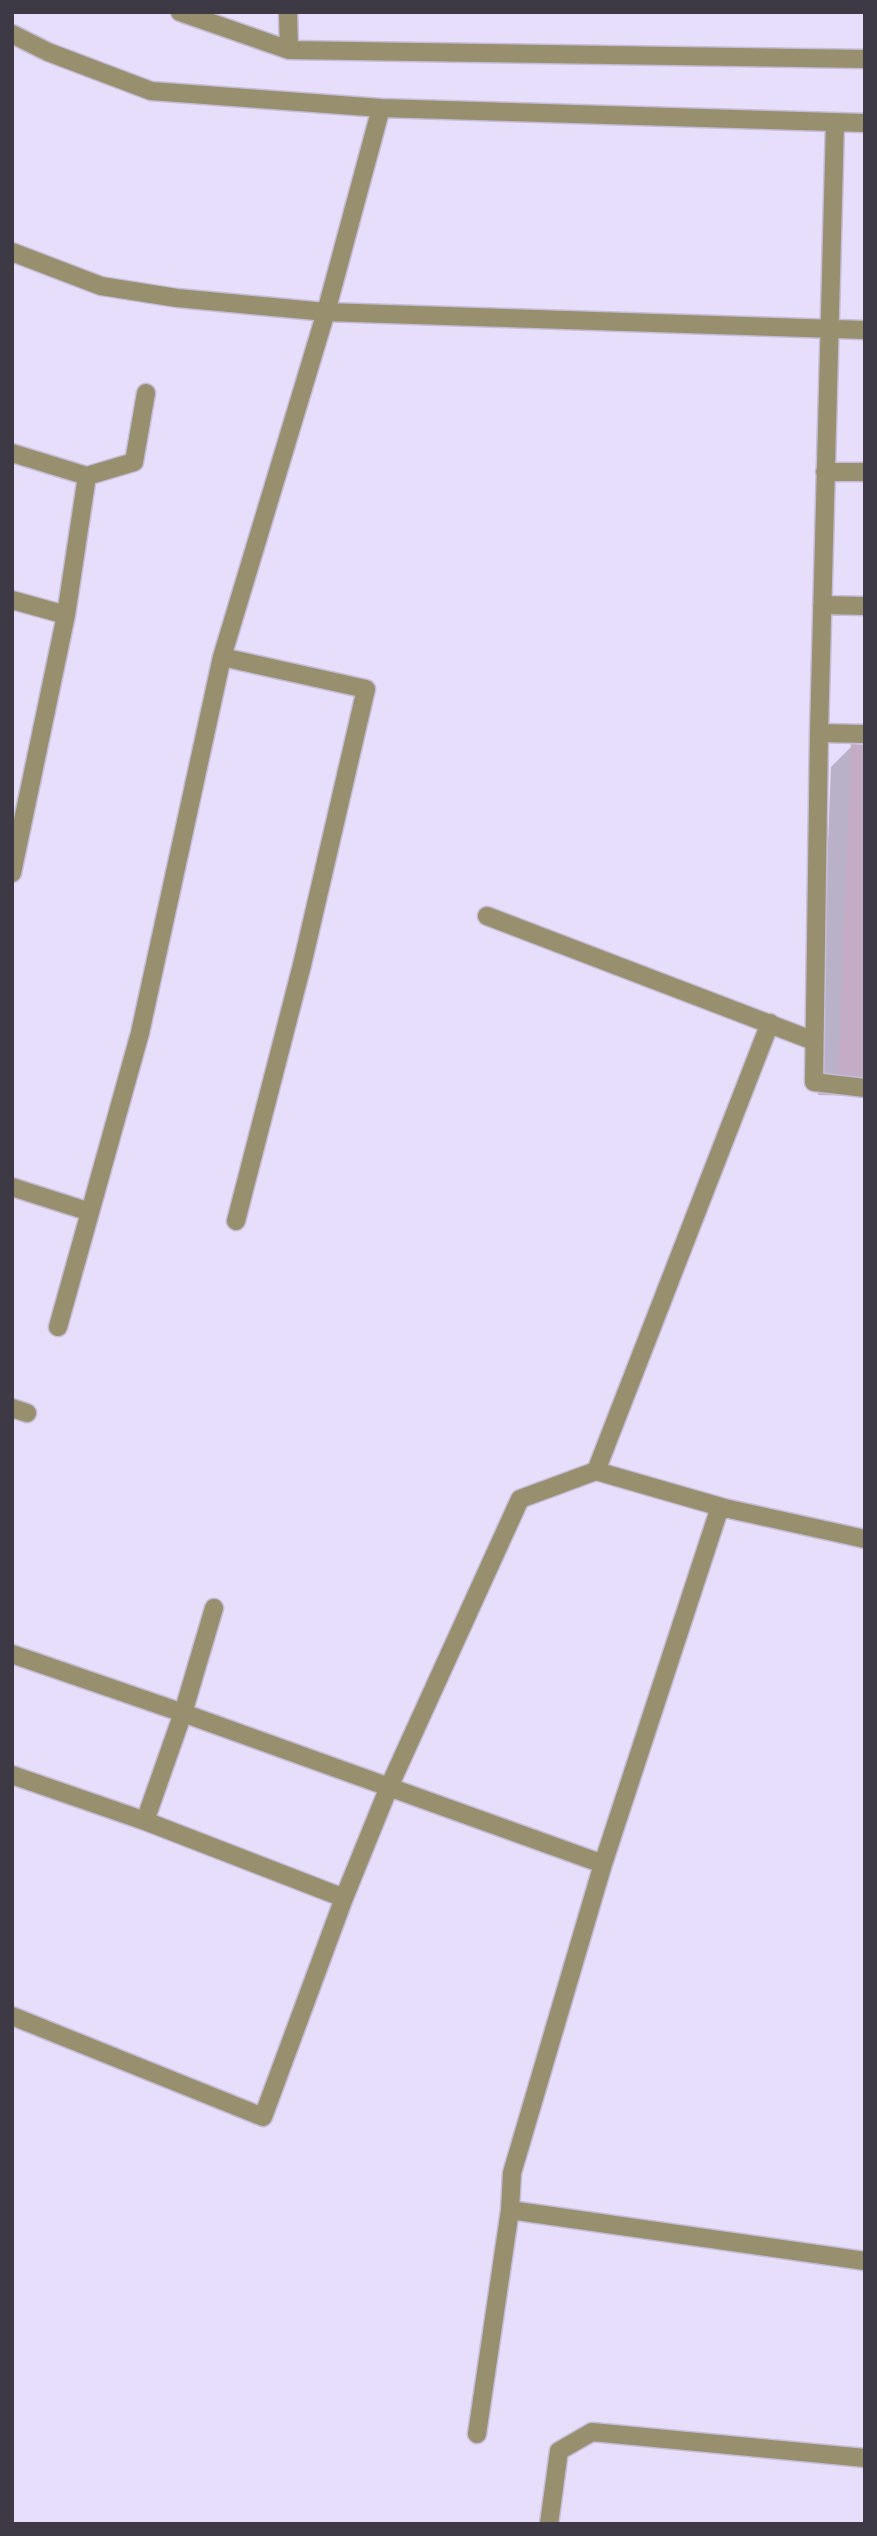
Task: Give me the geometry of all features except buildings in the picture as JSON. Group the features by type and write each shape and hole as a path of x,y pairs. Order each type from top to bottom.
{"street":[{"path":"180,12 289,50 865,59"},
{"path":"288,12 289,50"},
{"path":"12,34 48,52 151,91 381,108 865,123"},
{"path":"58,1327 140,1033 222,657 326,312 381,108"},
{"path":"835,122 819,733 814,1083 865,1088"},
{"path":"12,252 101,286 177,298 326,312 865,330"},
{"path":"12,453 87,476 134,462 146,393"},
{"path":"825,472 865,472"},
{"path":"12,873 66,615 87,476"},
{"path":"12,600 66,615"},
{"path":"822,605 865,606"},
{"path":"222,657 366,689 302,965 236,1221"},
{"path":"819,733 865,734"},
{"path":"487,916 814,1041"},
{"path":"596,1471 770,1023"},
{"path":"12,1187 90,1212"},
{"path":"12,2016 263,2117 344,1898 389,1787 520,1499 596,1471 727,1508 865,1539"},
{"path":"477,2434 510,2210 512,2173 603,1864 720,1507 727,1508"},
{"path":"145,1821 183,1713 215,1608"},
{"path":"12,1654 603,1864"},
{"path":"12,1775 145,1821 344,1898"},
{"path":"510,2210 865,2261"},
{"path":"549,2524 559,2451 592,2432 865,2458"}]}
